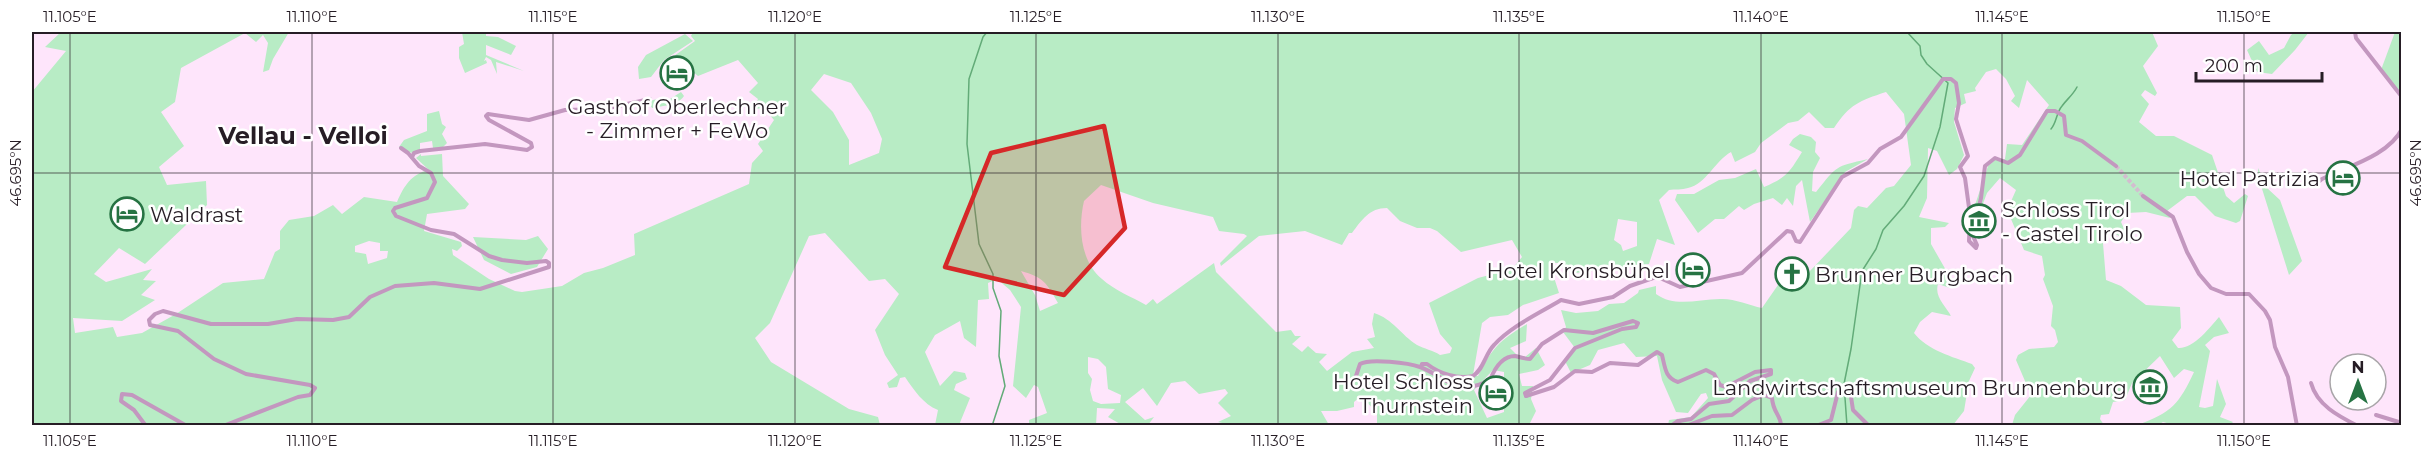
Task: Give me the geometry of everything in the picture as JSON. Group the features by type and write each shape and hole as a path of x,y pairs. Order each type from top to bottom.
{"street":[{"path":"2355,32 2356,38 2402,97"},
{"path":"1421,368 1422,364 1426,364 1434,370 1455,376 1473,376 1480,370 1492,347 1501,338 1561,300 1579,304 1612,297 1630,286 1653,278 1660,278 1680,287 1742,273 1784,232 1791,231 1796,241 1802,241 1842,177 1858,169 1874,158 1880,149 1901,137 1941,81 1946,78 1956,83 1958,95 1956,119 1968,156 1960,167 1965,178 1970,215 1967,230 1969,241 1976,248 1972,234 1981,198 1985,166 1995,158 2008,163 2020,155 2047,111 2055,111 2062,115 2066,135 2082,141 2116,166"},
{"path":"412,158 414,153 420,151 485,144 527,150 532,147 531,143 489,120 486,116 488,114 529,120 565,110 604,109 650,99"},
{"path":"2316,184 2385,148 2397,138 2402,129"},
{"path":"223,426 298,397 310,395 315,388 310,385 251,376 226,366 178,331 150,325 149,320 155,314 163,311 211,324 268,324 297,319 333,320 350,317 369,297 395,286 434,283 480,289 549,267 546,261 515,263 495,258 454,234 431,230 396,216 393,211 395,208 426,198 434,186 433,176 401,148"},
{"path":"2143,196 2173,217 2187,252 2207,285 2218,292 2249,294 2268,316 2275,347 2288,377 2297,426"},
{"path":"1355,379 1360,364 1371,360 1421,368 1453,386 1476,387 1490,380 1494,368 1502,362 1514,356 1530,359 1542,344 1564,330 1593,333 1635,321 1638,325 1636,327 1622,329 1575,348 1550,380 1528,390 1525,395 1530,396 1554,387 1575,371 1592,372 1610,363 1638,365 1657,352 1662,355 1665,372 1678,382 1706,370 1714,374 1720,386 1726,387 1755,372 1771,370 1771,374 1750,381 1729,401 1709,404 1691,419 1671,426"},
{"path":"2311,383 2321,403 2358,426"},
{"path":"1816,426 1832,420 1838,392 1844,388 1850,390 1853,410 1869,426"},
{"path":"146,426 134,410 121,401 122,394 132,395 187,426"},
{"path":"1686,426 1712,416 1732,415 1752,400 1764,395 1772,398 1773,410 1781,420 1781,426"},
{"path":"2376,415 2402,423"}],"highlighted area":[{"path":"1104,126 1125,228 1064,295 945,267 991,153"}],"green space":[{"path":"61,32 289,32 269,70 263,72 268,43 263,35 256,42 245,33 181,68 175,102 161,112 184,146 159,167 167,185 206,181 207,205 145,264 119,248 94,274 106,282 152,269 143,280 156,281 141,295 155,300 122,321 73,318 75,333 113,327 117,337 142,333 223,283 264,279 275,252 280,249 280,231 289,220 314,216 333,205 342,214 364,197 397,202 402,191 417,174 429,170 416,158 421,154 421,156 442,154 443,176 469,204 465,209 427,214 424,231 461,242 462,246 457,251 452,249 453,255 489,279 522,292 562,286 584,273 635,255 634,234 749,184 752,163 763,151 758,144 774,120 768,113 761,114 761,108 757,109 755,105 758,99 749,92 758,83 738,60 698,76 674,56 695,41 691,36 693,32 833,32 837,34 838,32 2152,32 2158,46 2143,66 2157,93 2155,96 2145,90 2141,95 2149,104 2139,122 2156,136 2174,136 2212,155 2226,196 2234,203 2245,194 2248,196 2240,221 2236,223 2215,216 2195,196 2187,196 2167,211 2170,218 2146,212 2127,213 2121,222 2131,244 2108,229 2102,231 2106,280 2121,286 2146,305 2180,307 2181,328 2172,340 2178,348 2196,341 2219,317 2229,333 2214,337 2205,345 2210,351 2199,407 2213,406 2217,379 2226,404 2220,417 2233,422 2230,425 2174,425 2163,422 2158,425 2138,425 2159,416 2173,406 2184,392 2194,372 2184,369 2174,378 2160,356 2132,383 2125,400 2113,402 2109,414 2101,415 2100,419 2104,425 2012,425 2015,415 2031,395 2016,360 2018,355 2029,349 2054,347 2058,342 2055,330 2051,326 2053,306 2043,279 2045,275 2042,256 2024,250 2011,219 2005,215 2016,190 2000,178 1987,193 1976,222 1974,208 1988,166 1995,160 2005,159 2007,144 2022,145 2049,105 2027,80 2019,108 2011,101 2015,96 2006,79 1996,69 1986,72 1975,88 1976,91 1964,94 1966,103 1955,108 1954,122 1964,155 1957,169 1949,175 1937,151 1928,148 1927,198 1919,217 1949,223 1945,227 1931,228 1931,244 1955,286 1950,288 1938,284 1937,289 1939,297 1951,316 1932,312 1920,322 1914,333 1926,344 1949,356 1972,364 1975,368 1969,381 1964,411 1953,425 1668,425 1669,420 1691,417 1708,398 1706,393 1701,394 1688,413 1676,412 1662,380 1657,356 1636,357 1624,343 1598,350 1590,365 1571,373 1565,361 1575,348 1563,332 1566,327 1561,310 1576,313 1598,311 1609,304 1624,303 1639,290 1656,286 1656,294 1671,301 1725,299 1762,308 1778,285 1778,271 1794,276 1809,272 1851,228 1854,210 1858,206 1867,208 1886,188 1894,186 1911,165 1904,114 1886,92 1850,108 1834,128 1825,128 1809,112 1798,121 1788,123 1761,143 1755,152 1735,162 1731,152 1694,186 1669,190 1659,200 1675,245 1657,239 1649,264 1576,273 1562,263 1553,263 1552,271 1559,293 1523,305 1508,315 1490,317 1482,323 1473,375 1478,376 1498,346 1527,324 1526,341 1510,348 1516,354 1525,357 1536,348 1545,365 1538,370 1519,374 1522,386 1533,386 1531,399 1536,411 1529,425 1377,425 1377,413 1361,396 1354,402 1354,407 1337,411 1321,411 1329,425 1231,425 1218,422 1231,416 1218,403 1228,393 1225,389 1199,394 1185,381 1171,383 1157,406 1143,388 1125,402 1145,420 1154,417 1148,425 1122,425 1108,417 1115,409 1097,408 1096,425 1029,425 1029,420 1047,413 1038,387 1034,385 1026,398 1013,386 1021,307 1010,290 997,279 988,283 989,299 978,300 976,347 964,338 960,321 935,335 925,352 940,386 954,371 965,373 967,379 956,384 954,390 970,398 959,425 935,425 938,410 915,392 905,377 900,378 897,387 889,388 887,383 898,375 885,355 875,330 899,294 885,279 869,281 825,233 809,236 770,323 755,338 771,362 849,409 878,417 880,425 32,426 32,92 66,51 45,47","holes":["824,74 851,83 871,113 882,139 879,153 849,165 849,140 833,112 811,90","1101,185 1153,203 1213,217 1219,231 1247,236 1220,263 1221,266 1259,236 1305,231 1342,245 1349,233 1352,233 1371,212 1387,208 1400,221 1417,228 1430,228 1437,231 1461,252 1512,240 1522,257 1512,269 1478,278 1429,303 1440,334 1452,348 1450,353 1440,355 1417,345 1392,323 1374,313 1372,324 1375,337 1367,339 1374,348 1352,352 1327,371 1319,362 1327,354 1316,353 1308,346 1302,352 1292,344 1301,336 1295,336 1291,330 1276,332 1216,272 1214,263 1157,304 1153,299 1146,305 1112,287 1095,272 1085,253 1081,232 1084,201","1618,219 1637,222 1637,246 1623,251 1621,245 1614,240","369,241 380,243 380,251 388,251 387,258 368,264 366,254 355,252 355,246","1021,271 1044,282 1058,303 1040,311 1035,295","1088,357 1098,359 1106,367 1108,389 1121,395 1120,403 1101,404 1093,401 1090,390 1092,379 1088,373","1493,370 1504,372 1504,412 1487,418 1474,390"]},
{"path":"462,32 486,32 486,36 498,37 516,46 511,55 486,45 486,55 524,71 496,62 497,74 491,60 486,57 484,61 486,60 487,63 465,73 459,58 459,47 464,44"},
{"path":"2295,32 2309,32 2272,74 2257,72 2247,50 2259,41 2269,55 2284,48"},
{"path":"2395,32 2401,32 2401,97 2381,70"},
{"path":"685,34 693,41 664,60 651,77 639,79 638,67 646,55"},
{"path":"681,92 684,96 681,100 670,105 652,108 648,101 663,98 667,101"},
{"path":"439,111 442,124 446,127 442,134 447,143 441,149 433,148 432,141 420,143 420,151 407,152 399,147 404,140 427,131 427,114"},
{"path":"1800,134 1811,137 1816,142 1815,152 1820,158 1813,172 1812,191 1816,192 1838,168 1868,159 1845,172 1810,222 1802,180 1796,186 1793,206 1787,198 1782,205 1773,198 1744,210 1739,206 1724,219 1715,219 1698,233 1675,200 1677,194 1694,194 1719,180 1735,178 1756,169 1764,187 1783,177 1794,165 1802,152 1789,145"},
{"path":"2258,168 2267,188 2280,200 2302,261 2289,275 2258,176"},
{"path":"538,236 548,249 537,267 511,274 484,260 473,237 526,240"}],"waterway":[{"path":"987,32 983,37 969,79 967,144 979,244 993,274 993,288 1001,311 999,356 1005,386 992,426"},
{"path":"1847,426 1844,384 1862,271 1876,249 1883,230 1904,206 1924,176 1940,127 1948,83 1927,64 1921,55 1920,46 1907,32"},
{"path":"2051,129 2060,109 2077,87"}],"tunnel":[{"path":"2116,166 2143,196"}],"place":[{"name":"Gasthof Oberlechner - Zimmer + FeWo","path":"677,73"},
{"name":"Hotel Patrizia","path":"2343,178"},
{"name":"Waldrast","path":"127,214"},
{"name":"Schloss Tirol - Castel Tirolo","path":"1979,221"},
{"name":"Hotel Kronsbühel","path":"1693,270"},
{"name":"Brunner Burgbach","path":"1792,274"},
{"name":"Landwirtschaftsmuseum Brunnenburg","path":"2150,387"},
{"name":"Hotel Schloss Thurnstein","path":"1496,393"}],"district":[{"name":"Vellau - Velloi","path":"303,135"}]}
